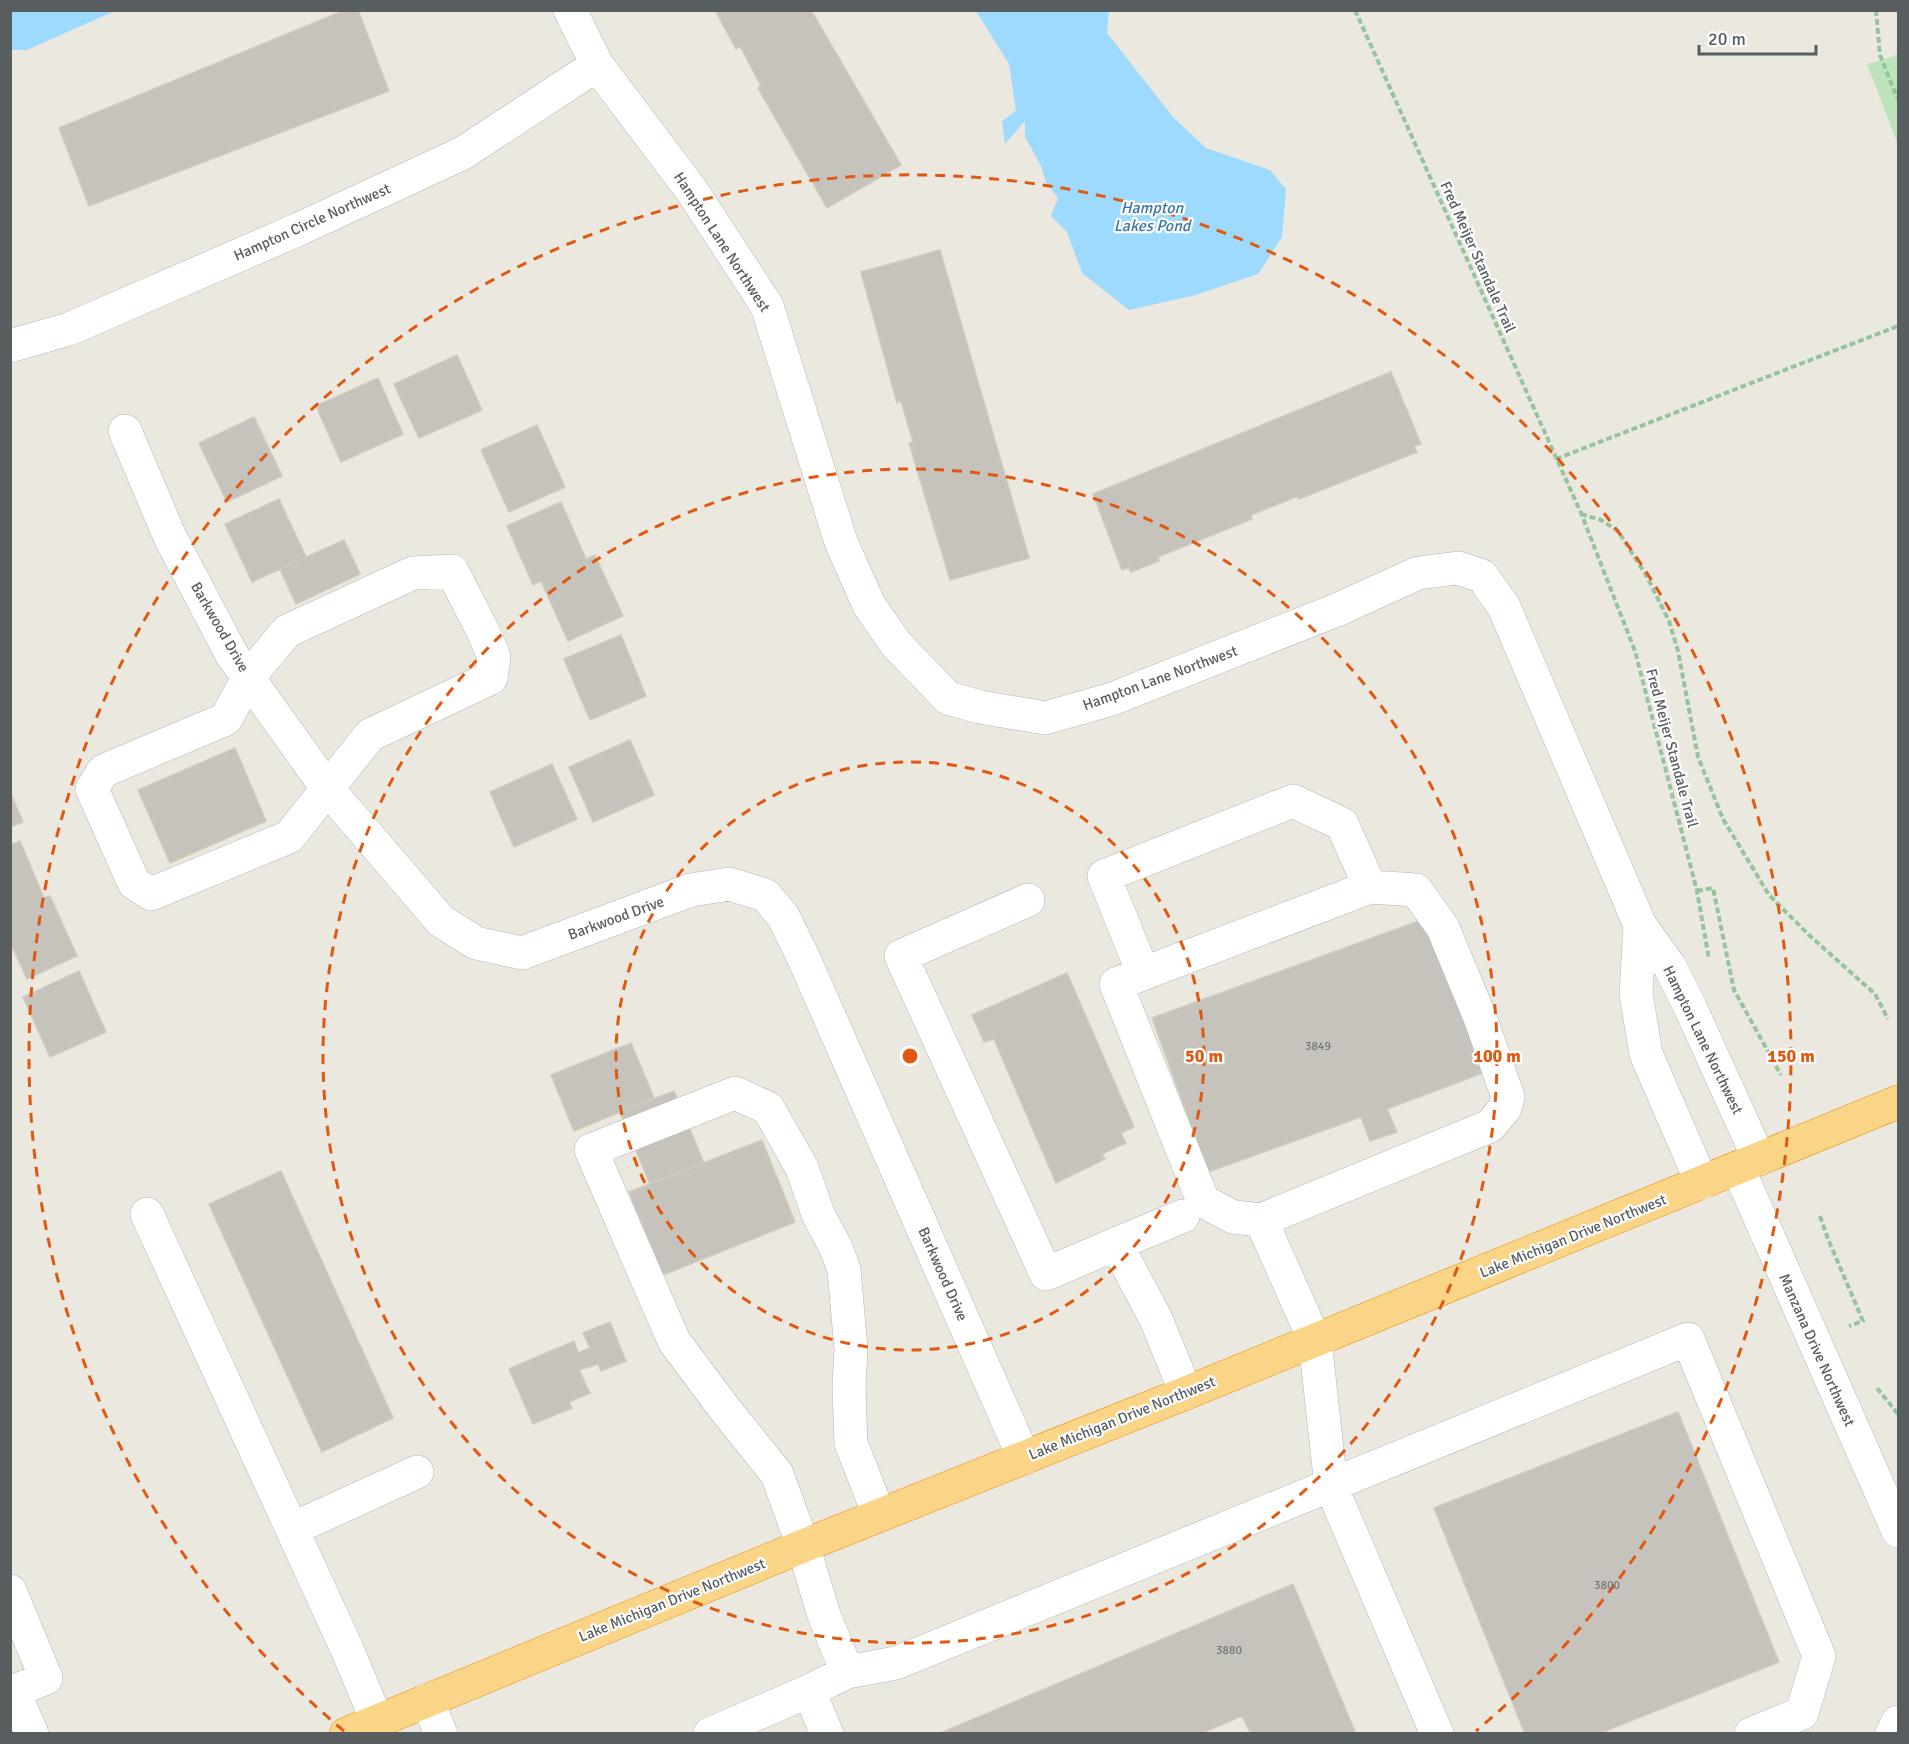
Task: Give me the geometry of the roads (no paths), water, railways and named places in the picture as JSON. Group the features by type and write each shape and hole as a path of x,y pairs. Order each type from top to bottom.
{"highway":[{"name":"Lake Michigan Drive Northwest","path":"346,1734 879,1515 1186,1393 1899,1102"}],"street":[{"name":"Hampton Lane Northwest","path":"570,10 597,64 692,191 766,306 841,542 869,605 896,644 948,698 980,707 1045,718 1112,699 1339,609 1418,573 1458,568 1482,576 1504,607 1640,925 1670,967 1691,1009 1748,1164"},
{"name":"Hampton Circle Northwest","path":"10,346 69,328 297,230 463,153 597,64"},
{"name":"Barkwood Drive","path":"125,431 170,537 232,656 327,788 441,921 476,943 522,953 691,890 729,884 765,895 783,916 804,959 1024,1458"},
{"path":"452,571 494,657 491,678 370,735 327,788 289,837 151,894 134,884 92,789 103,771 226,719 248,678 287,631 413,573 452,571"},
{"path":"1143,973 1104,876 1293,801 1342,824 1370,887"},
{"path":"1370,887 1416,890 1443,928 1481,1020 1505,1086 1508,1097 1505,1108 1490,1126 1261,1220 1233,1217 1203,1201 1116,984 1143,973 1370,887"},
{"path":"1028,900 902,956 1046,1274 1183,1216"},
{"name":"Hampton Lane Northwest","path":"1640,925 1636,994 1646,1054 1702,1183"},
{"path":"847,1672 824,1615 803,1546 777,1474 674,1341 591,1150 735,1093 768,1108 802,1168 818,1214 836,1248 844,1270 851,1349 849,1388 851,1443 879,1515"},
{"name":"Manzana Drive Northwest","path":"1748,1164 1899,1531"},
{"path":"147,1214 347,1648 377,1721"},
{"path":"1261,1220 1314,1341 1331,1486 1437,1734"},
{"path":"1116,1244 1156,1320 1186,1393"},
{"path":"710,1734 847,1672 896,1663 1688,1339 1819,1656 1802,1713 1751,1734"},
{"path":"292,1528 417,1472"},
{"path":"10,1591 46,1678 12,1692 32,1734"},
{"path":"809,1691 827,1734"},
{"path":"427,1700 441,1734"},
{"path":"1892,1734 1899,1722"}],"water":[{"path":"10,11 115,11 27,50 11,50"},
{"name":"Hampton Lakes Pond","path":"976,11 1109,11 1107,33 1173,117 1206,148 1270,170 1286,189 1282,237 1258,274 1196,295 1129,310 1082,273 1067,232 1051,216 1058,198 1046,182 1041,166 1025,137 1025,121 1005,144 1002,121 1016,111 1009,64"}]}
